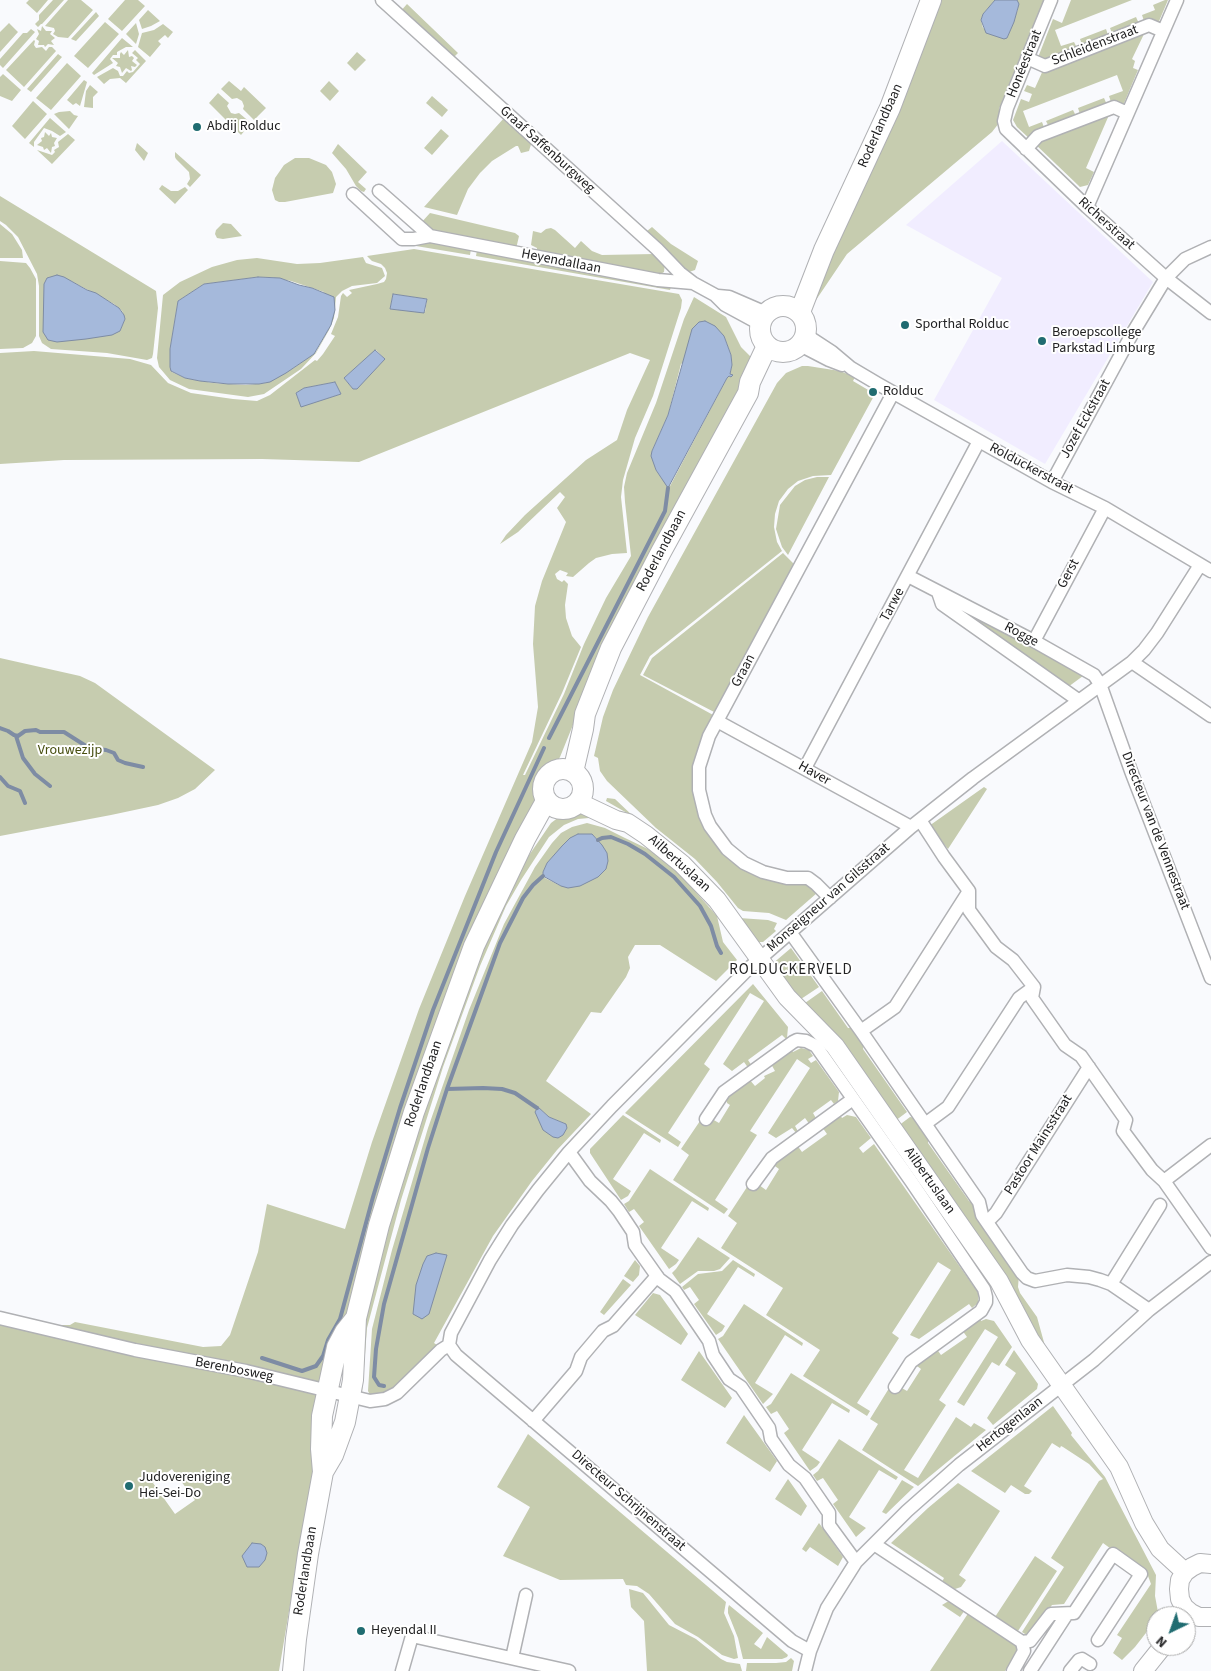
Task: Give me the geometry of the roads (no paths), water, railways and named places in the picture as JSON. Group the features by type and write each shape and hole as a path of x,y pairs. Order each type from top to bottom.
{"main road":[{"name":"Roderlandbaan","path":"793,309 824,250 890,108 931,0"},
{"path":"776,306 793,309 807,326 803,340 788,352 772,348 762,340 763,319 776,306"},
{"name":"Roderlandbaan","path":"567,771 575,727 584,714 611,648 748,392 750,382 772,348"},
{"path":"554,771 567,771 581,781 580,798 568,809 551,805 543,794 544,781 554,771"},
{"name":"Ailbertuslaan","path":"580,798 616,820 628,823 646,834 700,881 717,900 787,997 835,1046 885,1131 1000,1281 1030,1340 1120,1467 1150,1534 1160,1549 1185,1572"},
{"name":"Roderlandbaan","path":"323,1472 340,1440 354,1380 356,1318 379,1225 414,1112 474,946 492,904 516,859 524,839 551,805"},
{"name":"Roderlandbaan","path":"293,1671 308,1554 323,1472 322,1428 327,1391 337,1347 345,1332 356,1318"},
{"path":"1184,1606 1179,1589 1180,1580 1185,1572 1200,1563 1211,1564"},
{"path":"1196,1617 1211,1617"},
{"path":"1143,1671 1155,1656"}],"street":[{"name":"Graaf Saffenburgweg","path":"382,0 658,249 680,273 693,283 715,295 729,297 763,319"},
{"name":"Honéestraat","path":"1006,129 1005,116 1051,0"},
{"name":"Schleidenstraat","path":"1087,207 1177,0"},
{"name":"Schleidenstraat","path":"1027,58 1045,66 1149,25 1163,31"},
{"path":"1026,149 1038,136 1114,107 1127,114"},
{"name":"Richerstraat","path":"1006,129 1087,207 1166,278 1211,313"},
{"path":"379,191 430,236"},
{"name":"Heyendallaan","path":"353,194 402,239 430,236 658,280 693,283"},
{"name":"Jozef Eckstraat","path":"1052,482 1132,334 1166,278 1185,259 1211,247"},
{"name":"Rolduckerstraat","path":"803,340 832,352 851,368 893,393 1052,482 1105,508 1206,568"},
{"name":"Graan","path":"830,898 808,878 773,876 744,863 727,849 710,826 701,799 698,777 703,750 717,721 893,393"},
{"name":"Tarwe","path":"804,768 979,441"},
{"name":"Gerst","path":"1034,641 1105,508"},
{"name":"Monseigneur van Gilsstraat","path":"449,1345 451,1333 503,1239 538,1190 569,1152 612,1106 759,959 915,823 1078,700 1132,662 1144,650 1206,568"},
{"name":"Rogge","path":"908,576 1034,641 1094,675 1100,684"},
{"name":"Rogge","path":"938,592 942,604 1078,700"},
{"path":"1132,662 1211,716"},
{"name":"Directeur van de Vennestraat","path":"1100,684 1131,771 1211,978"},
{"name":"Haver","path":"717,721 804,768 915,823"},
{"path":"915,823 944,857 969,891 969,910 996,947 1013,960 1034,988 1032,998 1065,1045 1081,1056 1089,1067 1126,1120 1123,1131 1152,1170 1164,1181 1211,1248"},
{"path":"861,1031 895,1007 969,891"},
{"path":"790,932 980,1202 982,1214 1022,1273 1027,1278 1035,1281 1059,1276 1076,1275 1089,1277 1111,1284 1149,1310"},
{"path":"925,1124 948,1107 1019,998 1034,988"},
{"name":"Ailbertuslaan","path":"706,1119 724,1092 798,1040 806,1041 816,1046 853,1099 885,1131 984,1288 986,1297 986,1302 981,1311 911,1362 895,1388"},
{"name":"Pastoor Mainsstraat","path":"987,1222 996,1213 1089,1067"},
{"path":"753,1184 772,1158 853,1099"},
{"path":"1164,1181 1211,1145"},
{"path":"569,1152 590,1181 619,1211 633,1232 635,1245 657,1276 675,1290 710,1341 713,1355 729,1379 741,1387 769,1428 771,1440 789,1465 805,1478 829,1513 829,1525 856,1562"},
{"path":"1111,1284 1160,1205"},
{"name":"Hertogenlaan","path":"805,1671 810,1652 828,1608 856,1562 907,1511 960,1465 1094,1360 1149,1310 1211,1262"},
{"path":"533,1421 576,1371 581,1357 604,1331 613,1326 657,1276"},
{"name":"Berenbosweg","path":"0,1318 98,1342 246,1371 370,1401 392,1396 401,1390 441,1350 449,1345"},
{"name":"Directeur Schrijnenstraat","path":"449,1345 456,1355 533,1421 792,1641 810,1652"},
{"path":"874,1544 1022,1642 1030,1641 1051,1614 1074,1613 1113,1554 1141,1574 1098,1640"},
{"path":"512,1658 526,1595"},
{"path":"1030,1671 1067,1614"},
{"path":"402,1671 412,1636 569,1671"},
{"path":"1013,1671 1024,1651 1022,1642"},
{"path":"1070,1671 1076,1662 1082,1659 1090,1664"}],"water":[{"path":"995,0 1017,0 1019,4 1014,22 1007,38 1004,39 986,33 981,20 983,14"},
{"path":"57,275 96,293 119,308 125,319 120,331 112,335 86,339 57,342 48,340 43,332 44,284 47,278"},
{"path":"258,277 280,278 334,297 335,310 331,325 314,354 270,382 259,384 228,384 200,381 185,378 171,371 170,349 178,301 204,284"},
{"path":"393,294 427,299 424,313 390,309"},
{"path":"705,321 715,326 724,336 731,355 732,365 730,374 733,375 727,378 668,488 656,470 651,456 652,451 668,415 692,329 699,322"},
{"path":"375,350 385,359 357,389 353,389 344,378"},
{"path":"335,382 341,394 301,407 296,393 304,388"},
{"path":"578,834 592,834 607,853 608,861 606,869 598,877 580,886 568,888 543,876 543,872 547,863 562,846 570,838"},
{"path":"538,1107 549,1117 566,1124 567,1128 563,1135 558,1138 553,1137 543,1130 535,1112"},
{"path":"436,1253 447,1255 429,1314 422,1319 413,1314 416,1285 427,1256"},
{"path":"252,1543 261,1544 265,1547 267,1553 265,1560 259,1567 247,1567 242,1556"}],"waterway":[{"path":"549,738 665,511 668,488"},
{"name":"Vrouwezijp","path":"0,728 18,736 25,731 36,730 40,732 64,732 86,746 106,750 114,753 118,760 143,767"},
{"path":"16,736 23,758 35,774 50,786"},
{"path":"262,1358 302,1371 316,1366 323,1356 328,1340 340,1319 373,1197 433,1010 496,852 544,748"},
{"path":"0,777 8,786 20,791 25,803"},
{"path":"598,840 611,837 628,844 645,854 674,877 700,906 711,926 721,953"},
{"path":"384,1386 379,1385 374,1377 376,1349 384,1304 428,1148 447,1089 500,943 523,898 543,876"},
{"path":"447,1089 502,1089 515,1093 537,1108"}],"place":[{"name":"Abdij Rolduc","path":"197,127"},
{"name":"Sporthal Rolduc","path":"905,325"},
{"name":"Beroepscollege Parkstad Limburg","path":"1042,341"},
{"name":"Rolduc","path":"873,392"},
{"name":"Judovereniging Hei-Sei-Do","path":"129,1486"},
{"name":"Heyendal II","path":"361,1631"}],"district":[{"name":"ROLDUCKERVELD","path":"791,971"}]}
